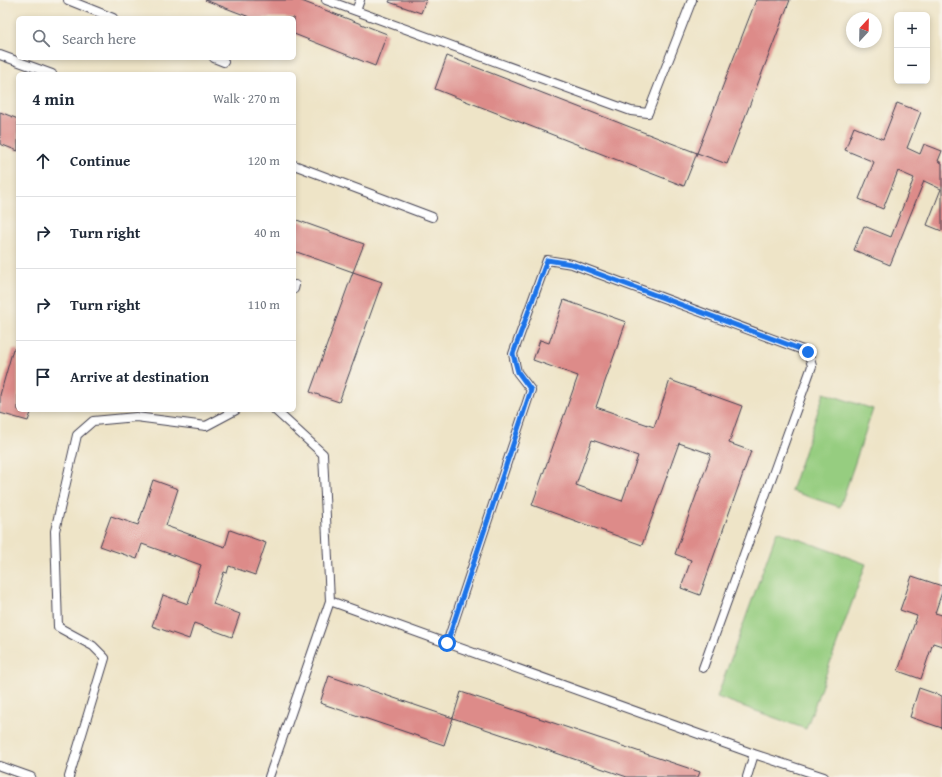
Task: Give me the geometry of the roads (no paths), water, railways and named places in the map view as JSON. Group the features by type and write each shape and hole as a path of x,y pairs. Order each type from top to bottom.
{"lane":[{"path":"68,0 108,16"},
{"path":"326,0 631,111 648,112 692,0"},
{"path":"356,11 360,0"},
{"path":"0,54 47,72"},
{"path":"219,60 224,62"},
{"path":"296,166 432,217"},
{"path":"447,643 531,390 518,372 513,354 547,260 572,264 808,352 812,366 703,668"},
{"path":"69,777 105,658 93,646 58,627 55,530 77,435 93,421 136,417 206,426 232,412"},
{"path":"269,777 330,601 323,454 277,412"},
{"path":"330,601 754,754 824,777"},
{"path":"747,777 754,754"},
{"path":"0,766 31,777"}]}
